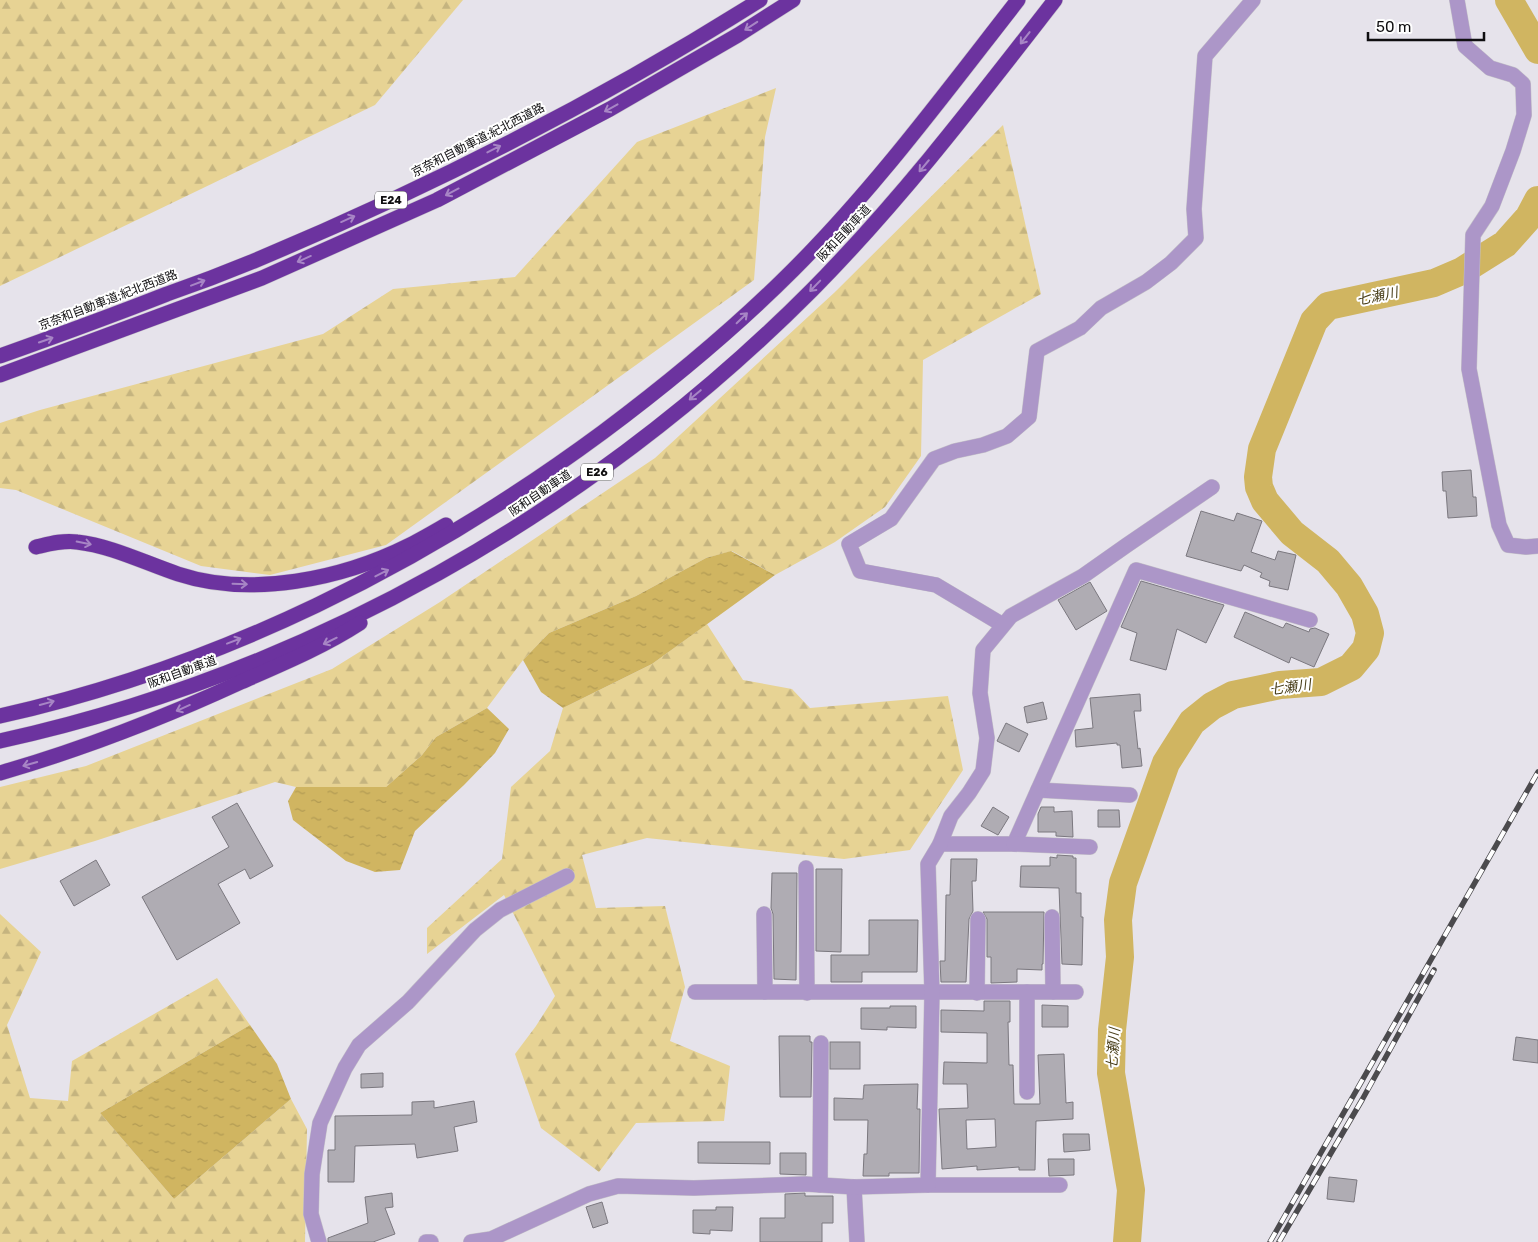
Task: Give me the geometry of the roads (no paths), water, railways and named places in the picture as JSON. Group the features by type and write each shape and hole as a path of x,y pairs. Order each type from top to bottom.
{"highway":[{"name":"京奈和自動車道;紀北西道路","path":"0,356 253,262 427,184 600,94 726,22 760,0"},
{"name":"E24","path":"0,375 262,278 437,200 610,109 738,35 792,0"},
{"name":"阪和自動車道","path":"0,716 92,691 171,666 248,636 327,601 401,563 476,519 564,460 644,401 722,337 793,270 851,208 903,147 1018,0"},
{"name":"阪和自動車道","path":"0,742 98,717 258,660 416,586 492,543 580,485 661,424 748,351 812,290 871,228 931,158 1055,0"},
{"path":"36,547 57,542 76,542 94,545 144,560 178,574 210,582 240,585 282,584 323,576 368,563 409,546 460,517 558,456 722,337"},
{"path":"0,773 48,759 104,739 227,689 338,636 416,586"}],"street":[{"path":"1003,625 936,585 860,571 849,544 891,519 934,459 1007,436 1029,417 1037,351 1080,328 1101,308 1146,282 1171,263 1196,238 1194,209 1205,56 1253,0"},
{"path":"1456,0 1465,46 1490,68 1513,75 1523,84 1524,115 1513,151 1492,206 1473,235 1470,369 1498,525 1508,545 1538,546"},
{"path":"928,1185 932,993 928,864 940,844 950,816 983,771 987,738 980,693 983,650 1011,616 1083,576 1212,487"},
{"path":"1014,844 1136,570 1310,620"},
{"path":"1038,790 1130,795"},
{"path":"940,844 1090,847"},
{"path":"806,868 807,993"},
{"path":"319,1242 311,1214 312,1174 320,1124 345,1068 359,1044 408,1002 475,930 500,910 567,876"},
{"path":"764,914 765,992"},
{"path":"1052,917 1053,992"},
{"path":"977,993 978,919"},
{"path":"695,992 1076,992"},
{"path":"1027,992 1027,1092"},
{"path":"820,1185 821,1043"},
{"path":"471,1242 490,1239 589,1194 618,1186 694,1188 820,1185 1060,1185"},
{"path":"854,1186 857,1242"},
{"path":"426,1242 431,1242"}],"water":[{"path":"731,551 775,575 652,664 563,708 541,692 523,660 549,633 636,596 706,558"},
{"path":"487,708 509,729 495,753 415,831 400,870 375,872 346,861 293,820 288,801 296,787 386,787 422,755 436,737"},
{"path":"250,1025 277,1064 291,1099 174,1199 100,1113"}],"waterway":[{"name":"七瀬川","path":"1509,0 1538,50"},
{"name":"七瀬川","path":"1127,1242 1131,1190 1111,1073 1112,1030 1120,957 1118,920 1123,883 1166,763 1192,722 1212,706 1233,695 1280,685 1321,682 1351,667 1366,649 1370,633 1365,614 1349,586 1328,561 1292,533 1265,501 1259,487 1258,477 1262,449 1314,321 1328,306 1434,283 1462,271 1505,244 1529,217 1538,200"}],"railway":[{"path":"1270,1242 1538,772"},
{"path":"1279,1242 1362,1100 1434,970"}]}
